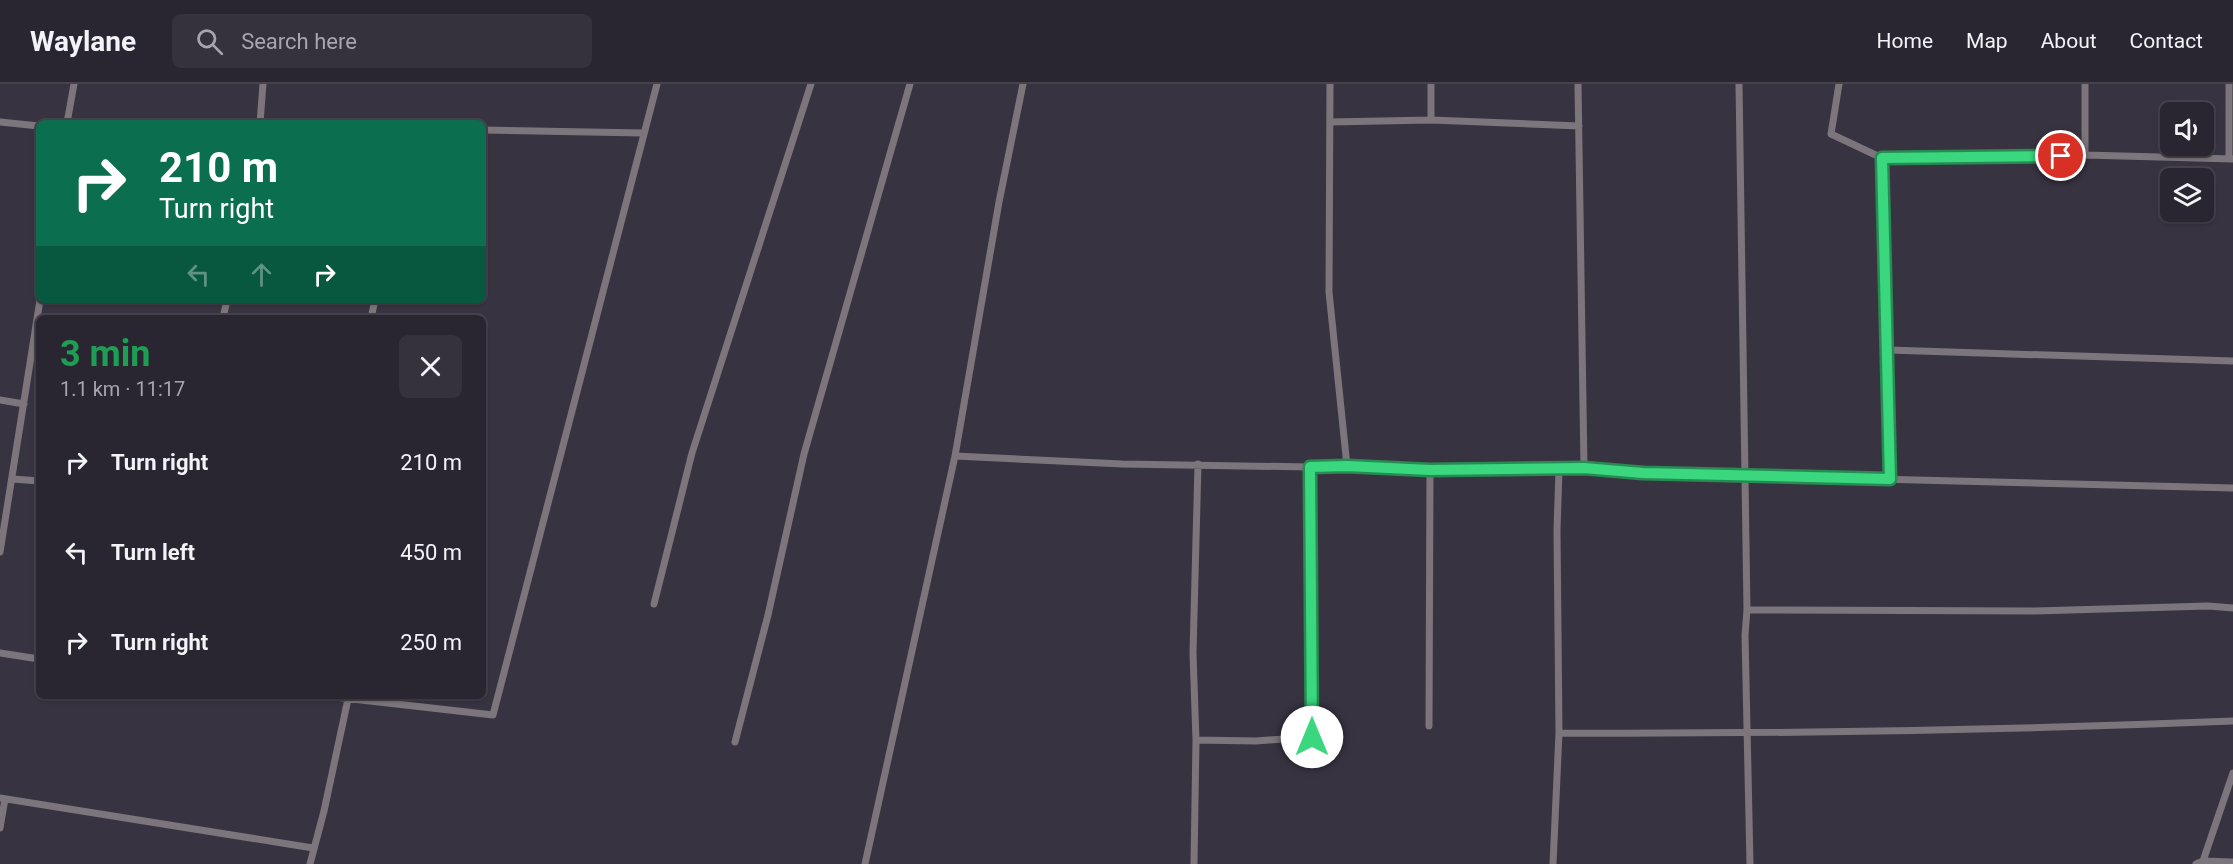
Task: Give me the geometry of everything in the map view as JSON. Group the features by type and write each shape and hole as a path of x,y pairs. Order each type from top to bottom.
{"street":[{"path":"68,120 74,84"},
{"path":"260,120 263,84"},
{"path":"310,864 348,699 493,715 657,84"},
{"path":"654,604 692,453 811,84"},
{"path":"735,742 770,604 804,454 910,84"},
{"path":"1330,84 1329,292 1347,466"},
{"path":"1431,84 1431,120"},
{"path":"1578,84 1584,468"},
{"path":"1739,84 1750,864"},
{"path":"1839,84 1831,134 1882,158 2085,155 2231,159 2229,84"},
{"path":"2085,84 2085,155"},
{"path":"865,864 955,456 999,202 1024,85"},
{"path":"1330,122 1431,120 1579,126"},
{"path":"0,123 36,126"},
{"path":"486,130 643,133"},
{"path":"1882,158 1890,479"},
{"path":"0,552 36,326"},
{"path":"1888,350 2233,361"},
{"path":"0,400 24,404"},
{"path":"955,456 1122,464 1347,466 1430,470 1584,468 1643,473 2233,488"},
{"path":"1194,864 1196,740 1192,653 1198,464"},
{"path":"1196,740 1256,741 1312,737 1310,467"},
{"path":"1429,726 1430,470"},
{"path":"1553,864 1559,733 1557,530 1559,470"},
{"path":"13,479 36,481"},
{"path":"1747,610 2035,611 2208,606 2233,608"},
{"path":"0,653 36,659"},
{"path":"1559,733 1747,734 2055,728 2233,721"},
{"path":"2233,773 2200,863 2233,862"},
{"path":"0,828 3,799 313,848"}],"route":[{"path":"1312,737 1310,467 1347,466 1430,470 1584,468 1643,473 1890,479 1882,158 2061,156"}]}
